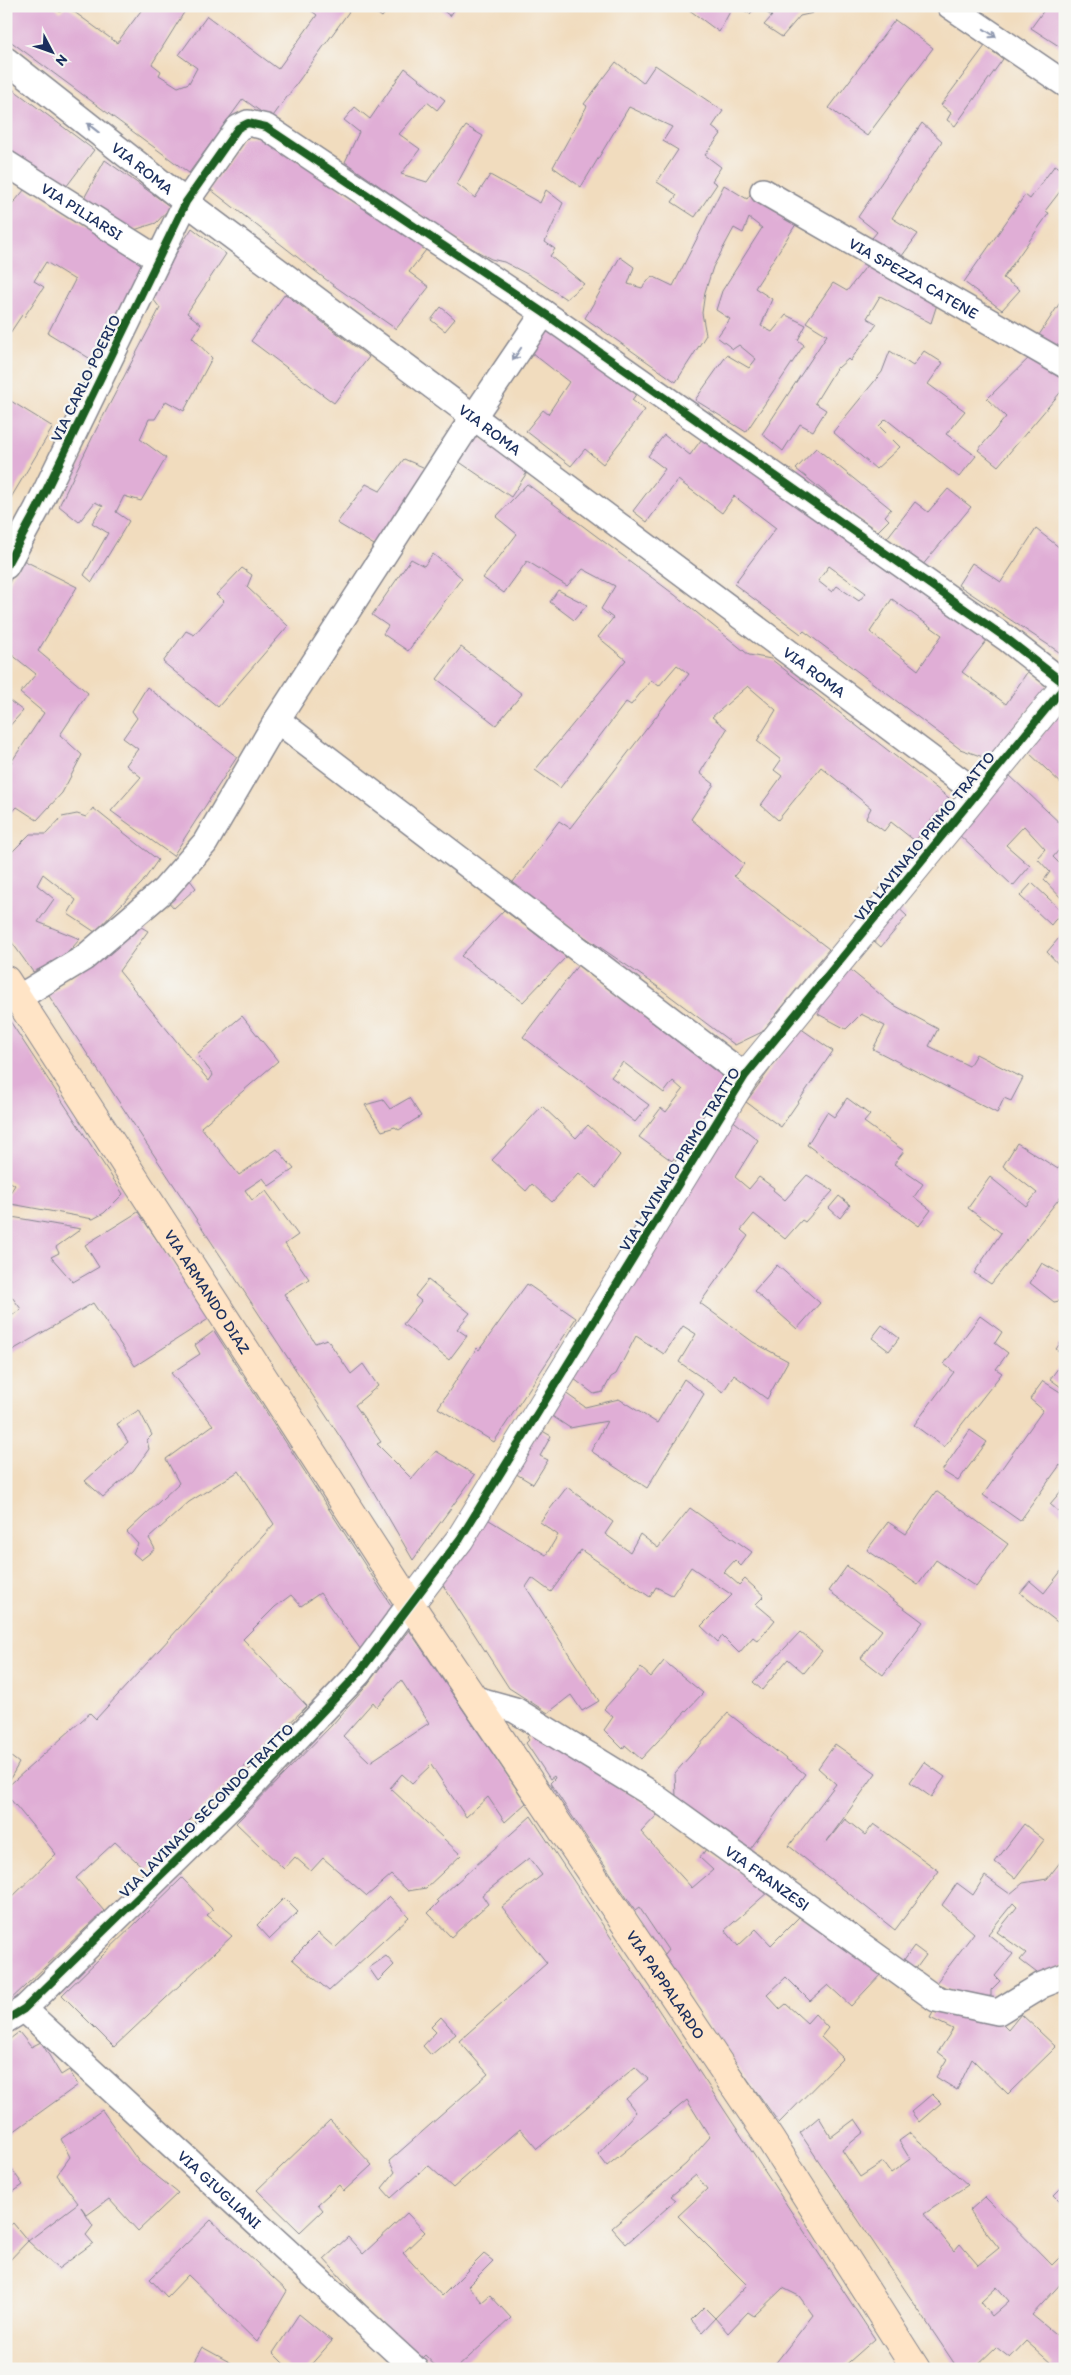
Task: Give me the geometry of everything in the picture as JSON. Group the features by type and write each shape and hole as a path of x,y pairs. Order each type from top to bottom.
{"main road":[{"name":"VIA ARMANDO DIAZ","path":"12,989 410,1604"},
{"name":"VIA PAPPALARDO","path":"410,1604 770,2139 916,2369"}],"street":[{"path":"950,6 1065,84"},
{"name":"VIA ROMA","path":"6,60 186,202 977,793"},
{"name":"VIA CARLO POERIO","path":"6,566 37,509 186,202 238,128 248,123 266,126 544,313 1006,638 1064,681"},
{"name":"VIA PILIARSI","path":"6,164 158,258"},
{"name":"VIA SPEZZA CATENE","path":"763,191 1065,365"},
{"path":"12,989 84,958 164,890 205,843 277,720 544,313"},
{"name":"VIA LAVINAIO PRIMO TRATTO","path":"410,1604 460,1538 745,1076 977,793 1064,681"},
{"path":"277,720 745,1076"},
{"name":"VIA LAVINAIO SECONDO TRATTO","path":"15,2014 246,1792 358,1674 410,1604"},
{"name":"VIA FRANZESI","path":"472,1698 515,1710 647,1791 936,1999 998,2012 1042,1984 1065,1976"},
{"name":"VIA GIUGLIANI","path":"15,2014 415,2369"}],"building":[{"path":"6,6 53,6 60,12 66,6 117,43 143,8 140,6 188,6 152,64 161,71 159,75 178,87 189,83 197,68 179,55 207,16 278,69 317,15 305,6 353,6 271,119 243,99 189,173 6,38"},
{"path":"367,6 390,6 382,17"},
{"path":"443,6 457,6 450,16 441,9"},
{"path":"684,6 733,6 719,32"},
{"path":"738,6 756,6 750,14"},
{"path":"756,6 813,6 813,13 800,16 782,37 764,25 772,16"},
{"path":"1047,6 1065,6 1065,50 1031,28"},
{"path":"895,20 933,48 867,136 829,108"},
{"path":"985,46 1003,59 955,126 947,120 951,113 941,105"},
{"path":"616,62 643,83 655,65 723,111 712,127 721,134 705,155 721,167 712,181 717,184 695,217 672,202 677,195 657,182 678,150 663,141 672,127 629,107 581,187 553,167 587,106 584,104"},
{"path":"405,68 445,100 437,110 427,102 399,134 420,149 401,174 427,182 466,126 483,136 457,184 475,198 490,175 540,203 546,190 563,203 545,242 555,249 550,256 584,284 566,299 531,276 504,262 491,259 454,238 345,162 359,132 344,120 355,107 370,119"},
{"path":"6,84 94,150 63,191 6,158"},
{"path":"922,123 942,141 892,218 918,234 899,260 868,243 877,232 858,217"},
{"path":"243,137 262,137 429,246 409,272 429,287 396,329 333,285 210,189"},
{"path":"105,160 171,207 156,223 131,231 82,202"},
{"path":"1055,165 1065,171 1065,185 1045,211 1049,213 1003,278 1020,290 1002,310 964,282 1025,195 1030,199"},
{"path":"724,185 747,199 754,189 800,218 755,288 772,299 761,326 772,332 786,315 806,325 798,340 804,345 746,432 695,400 727,355 749,368 756,359 739,345 733,349 717,337 730,319 716,310 722,291 762,228 749,218 743,233 734,228 713,267 705,292 702,313 706,335 676,382 585,318 620,257 634,267 628,284 642,288 652,276 673,286"},
{"path":"25,189 147,264 94,361 48,333 75,280 46,262 34,281 44,287 24,317 22,315 6,339 6,212"},
{"path":"192,228 226,254 187,313 201,324 192,337 212,358 184,411 166,401 155,419 149,419 140,439 166,458 141,501 124,496 116,512 129,521 92,582 84,575 108,533 92,523 103,506 95,502 79,522 59,506 96,430 160,308 150,295"},
{"path":"871,260 939,298 931,323 880,296 867,318 877,324 850,361 848,359 837,367 815,403 826,410 813,431 800,424 783,451 762,434 827,335 806,322 833,283 847,291"},
{"path":"285,294 369,357 334,403 251,341"},
{"path":"1065,295 1065,340 1058,350 1039,335"},
{"path":"441,307 455,319 445,331 431,320"},
{"path":"549,322 637,393 632,400 645,410 603,464 585,449 571,466 526,431 543,410 548,414 569,382 527,349"},
{"path":"1037,350 1065,369 1065,387 998,466 978,450 1006,417 987,399"},
{"path":"890,351 913,366 924,351 943,363 928,384 965,411 946,434 976,456 959,477 886,419 879,426 900,447 876,469 833,432 882,372"},
{"path":"6,398 53,427 6,506"},
{"path":"707,432 991,635 962,672 1006,704 1028,671 1048,686 989,759 960,749 804,631 801,634 734,584 776,528 734,496 722,513 678,480 647,522 633,511 665,469 648,456 664,435 690,455","holes":["829,566 866,593 859,601 837,586 832,592 818,581","892,599 942,635 918,670 870,632"]},
{"path":"476,435 528,471 511,497 458,461"},
{"path":"816,448 891,509 885,516 889,520 876,533 796,469"},
{"path":"404,459 430,470 381,549 337,523 366,484 380,491"},
{"path":"527,484 675,595 749,655 771,659 949,798 915,841 891,822 884,831 866,818 871,808 821,767 778,820 761,805 782,776 774,770 781,760 757,741 776,710 748,686 712,717 727,729 700,773 714,784 691,819 744,864 734,876 829,949 762,1032 735,1045 654,984 510,886 559,821 570,828 689,674 677,665 659,686 651,680 631,705 626,702 560,788 535,770 626,660 598,637 613,618 601,609 615,586 583,569 567,586 527,561 504,593 483,578 517,534 496,517"},
{"path":"948,489 971,507 921,567 887,538 915,502 928,512"},
{"path":"1036,529 1065,552 1065,656 958,585 972,563 1001,582"},
{"path":"433,554 462,578 408,651 383,634 388,626 372,615 411,559 424,566"},
{"path":"21,559 77,587 38,651 88,693 60,735 82,755 62,793 37,820 17,807 6,819 6,770 44,713 20,693 36,674 6,650 6,589"},
{"path":"242,568 252,575 247,587 288,626 218,707 163,662 186,631 194,635 224,601 216,595"},
{"path":"558,590 587,605 574,620 550,602"},
{"path":"461,647 522,694 496,725 437,679"},
{"path":"147,687 237,757 173,856 111,811 141,777 126,765 138,749 123,738 137,718 132,711"},
{"path":"6,698 23,711 6,730"},
{"path":"1065,707 1065,787 1028,752"},
{"path":"1008,774 1065,828 1065,843 1053,857 1065,869 1065,902 1044,880 1050,872 1037,858 1045,849 1024,826 1006,845 1030,866 1013,886 956,832"},
{"path":"93,808 158,860 142,883 95,932 68,914 76,900 43,874 37,885 54,899 38,922 80,939 64,957 33,972 6,934 6,858 30,834 46,834 62,817 77,814 86,817"},
{"path":"186,875 196,888 174,908 164,897"},
{"path":"1032,883 1062,911 1051,925 1020,896"},
{"path":"893,903 907,916 881,947 866,934"},
{"path":"504,910 566,957 523,1002 461,956"},
{"path":"129,920 148,931 119,971 209,1081 213,1075 197,1054 242,1016 278,1061 201,1127 239,1175 277,1149 294,1169 269,1186 263,1178 245,1190 252,1200 266,1191 298,1235 285,1244 309,1279 284,1294 315,1343 327,1339 351,1374 363,1364 378,1386 355,1405 381,1442 377,1444 412,1479 436,1451 475,1475 413,1560 352,1455 49,996 70,981"},
{"path":"1065,931 1065,971 1047,952"},
{"path":"843,964 892,1004 938,1029 929,1046 969,1066 976,1054 1023,1078 1011,1101 1004,1098 997,1113 873,1049 885,1026 861,1014 846,1029 818,1014"},
{"path":"578,965 731,1083 672,1161 639,1137 661,1108 666,1112 683,1090 673,1081 664,1093 623,1062 611,1077 649,1105 635,1122 523,1037"},
{"path":"6,1015 123,1194 104,1213 93,1219 6,1203 6,1199 15,1185 6,1179"},
{"path":"800,1028 833,1051 781,1127 746,1102"},
{"path":"409,1098 421,1116 399,1130 395,1127 382,1131 365,1105 383,1100 390,1109"},
{"path":"847,1098 870,1115 864,1122 904,1151 894,1164 923,1184 914,1197 931,1210 919,1226 807,1145 827,1112 834,1117"},
{"path":"542,1106 576,1138 588,1125 620,1155 596,1188 579,1173 552,1202 532,1184 526,1191 492,1160"},
{"path":"731,1119 758,1140 735,1177 749,1189 759,1177 774,1188 773,1190 785,1200 807,1175 833,1191 805,1222 802,1220 785,1239 754,1214 741,1230 748,1236 700,1303 753,1342 788,1361 767,1399 734,1375 723,1392 679,1362 696,1334 683,1326 664,1354 636,1336 616,1374 611,1377 603,1392 594,1394 570,1376"},
{"path":"1017,1143 1058,1169 1065,1159 1065,1197 1062,1195 991,1284 974,1273 1001,1233 968,1208 990,1177 1026,1206 1037,1193 1003,1166"},
{"path":"839,1196 850,1205 840,1218 829,1208"},
{"path":"138,1212 210,1318 135,1366 93,1303 11,1351 6,1342 6,1320 21,1309 12,1297 6,1301 6,1216 81,1229 56,1247 59,1253 51,1257 73,1282 99,1267 85,1245"},
{"path":"1042,1263 1065,1276 1065,1300 1054,1302 1030,1283"},
{"path":"777,1265 820,1303 797,1329 754,1291"},
{"path":"428,1280 470,1313 457,1329 467,1336 449,1360 403,1324 421,1301 415,1296"},
{"path":"527,1284 576,1318 494,1442 438,1408 477,1348 479,1350"},
{"path":"980,1316 1002,1332 995,1343 1008,1353 996,1369 1002,1373 944,1447 914,1425 954,1372 944,1364"},
{"path":"882,1325 899,1338 889,1351 872,1338"},
{"path":"214,1331 394,1610 361,1650 320,1593 301,1606 291,1595 275,1607 243,1639 307,1706 188,1822 193,1828 146,1870 115,1842 76,1878 104,1911 6,2004 6,1967 12,1960 6,1955 6,1903 56,1854 6,1794 6,1788 90,1713 96,1719 274,1524 239,1471 189,1502 149,1538 155,1549 141,1560 133,1553 138,1544 127,1532 179,1483 166,1459 213,1425 171,1373 200,1354 195,1345"},
{"path":"1065,1337 1065,1356 1056,1349"},
{"path":"1065,1359 1065,1390 1050,1379"},
{"path":"684,1379 704,1394 647,1488 591,1451 607,1421 570,1428 546,1412 561,1390 585,1407 619,1399 657,1423"},
{"path":"1043,1381 1065,1395 1065,1470 1060,1465 1020,1521 983,1495 1043,1410 1030,1399"},
{"path":"139,1410 152,1435 147,1440 149,1449 133,1471 103,1497 85,1481 128,1442 117,1424"},
{"path":"539,1429 551,1436 540,1456 548,1460 533,1484 513,1472"},
{"path":"970,1430 987,1442 958,1481 942,1471"},
{"path":"567,1487 613,1522 605,1534 630,1552 640,1534 658,1548 690,1508 752,1552 741,1566 735,1560 724,1572 739,1585 745,1579 764,1596 756,1604 775,1620 758,1641 753,1637 739,1653 722,1636 718,1642 701,1626 732,1595 691,1567 672,1595 656,1587 650,1597 581,1550 551,1592 532,1578 526,1587 599,1701 582,1711 571,1695 548,1713 509,1688 439,1579 481,1515 546,1555 558,1535 540,1522"},
{"path":"1062,1490 1065,1493 1065,1517 1050,1504"},
{"path":"936,1491 1008,1544 976,1587 936,1560 918,1585 867,1550 888,1522 906,1534"},
{"path":"847,1566 923,1622 883,1675 861,1658 882,1630 829,1591"},
{"path":"1065,1566 1065,1628 1020,1593 1030,1581 1044,1593"},
{"path":"409,1630 526,1803 505,1822 488,1797 466,1817 431,1765 412,1783 402,1774 390,1788 461,1855 426,1888 408,1891 391,1875 367,1896 323,1858 311,1871 295,1857 284,1869 236,1823 332,1725 363,1690","holes":["401,1680 429,1723 370,1762 343,1736 373,1702 377,1707"]},
{"path":"800,1632 822,1651 804,1673 788,1659 762,1690 753,1682"},
{"path":"664,1661 703,1693 641,1759 625,1745 623,1749 604,1730 613,1717 604,1709 641,1668 651,1677"},
{"path":"728,1713 805,1774 748,1852 676,1797 675,1773"},
{"path":"534,1730 659,1813 641,1832 692,1888 713,1870 700,1858 706,1849 768,1892 725,1930 738,1946 756,1929 771,1945 801,1915 882,1973 851,2006 828,1985 810,2001 786,1977 767,1995 780,2009 786,2004 807,2023 815,2014 828,2028 821,2037 843,2058 779,2123 716,2035 664,1955 668,1950 639,1907 635,1910 550,1783 555,1778 554,1776 550,1779 526,1743 529,1740 527,1737"},
{"path":"835,1744 876,1773 825,1844 845,1819 865,1835 874,1824 939,1871 895,1930 789,1846 836,1784 818,1768"},
{"path":"6,1753 19,1763 6,1786"},
{"path":"924,1762 945,1777 931,1797 910,1782"},
{"path":"531,1816 875,2339 841,2369 771,2369 813,2315 799,2296 783,2288 754,2316 748,2312 728,2333 715,2318 747,2285 678,2216 707,2189 696,2175 671,2196 676,2200 626,2244 612,2228 686,2164 710,2137 687,2100 607,2166 598,2154 636,2112 626,2099 648,2079 635,2067 537,2149 520,2129 453,2188 428,2165 391,2198 382,2188 395,2172 389,2161 488,2074 459,2041 547,1963 502,1907 542,1875 529,1858 482,1895 488,1904 451,1937 428,1913 439,1902 437,1900"},
{"path":"1024,1824 1044,1840 1015,1878 995,1862"},
{"path":"1065,1856 1065,1965 1041,1976 1020,1960 1026,1953 997,1932 1017,1907 1013,1903 988,1934 1013,1954 995,1976 1000,1981 991,1990 991,1996 973,1999 936,1983 974,1933 942,1905 957,1883 973,1895 985,1876 1010,1894 1023,1883 1047,1879"},
{"path":"182,1878 213,1910 207,1915 232,1936 114,2047 62,1995"},
{"path":"389,1896 409,1917 329,1991 292,1959 318,1933 335,1948"},
{"path":"284,1898 298,1912 270,1939 257,1925"},
{"path":"914,1946 926,1955 915,1970 903,1961"},
{"path":"386,1956 394,1965 378,1981 369,1968"},
{"path":"938,2003 995,2017 1008,2030 1021,2014 1056,2047 1008,2094 972,2059 957,2090 936,2077 947,2059 938,2052 953,2029 930,2018"},
{"path":"441,2017 456,2034 431,2055 423,2046 436,2032 431,2027"},
{"path":"19,2032 31,2047 41,2042 61,2075 69,2070 78,2085 6,2137 6,2042"},
{"path":"932,2094 941,2103 919,2122 911,2112"},
{"path":"102,2110 139,2162 178,2193 138,2231 109,2199 87,2215 81,2207 93,2226 86,2235 93,2243 58,2269 28,2241 78,2203 57,2175 70,2157 61,2139"},
{"path":"819,2117 831,2137 855,2119 864,2132 842,2150 860,2177 883,2162 891,2173 910,2159 899,2141 910,2133 968,2185 924,2214 954,2251 960,2244 978,2265 999,2248 969,2211 985,2197 1052,2265 1065,2252 1065,2279 1032,2315 1065,2342 1065,2369 1048,2369 1052,2364 1026,2341 1010,2358 996,2347 973,2369 958,2369 800,2133","holes":["997,2287 1009,2301 992,2316 981,2302"]},
{"path":"330,2120 372,2165 344,2191 339,2185 318,2204 323,2210 300,2232 257,2190"},
{"path":"8,2164 23,2185 6,2197 6,2165"},
{"path":"1065,2184 1065,2206 1054,2195"},
{"path":"407,2213 425,2232 403,2253 442,2296 484,2254 493,2261 468,2286 482,2302 490,2295 511,2318 456,2369 438,2369 425,2355 417,2363 324,2259 348,2237 363,2254"},
{"path":"211,2220 287,2291 257,2342 188,2275 167,2297 150,2279"},
{"path":"13,2223 28,2241 6,2264 6,2229"},
{"path":"704,2307 715,2318 702,2332 691,2320"},
{"path":"299,2314 332,2341 307,2369 289,2369 273,2353"},
{"path":"202,2347 242,2369 190,2369"}],"cycle path":[{"path":"6,566 37,509 186,202 238,128 248,123 266,127 544,313 1006,638 1065,684"},
{"path":"6,2020 24,2009 246,1792 358,1674 460,1539 745,1076 1065,686"}]}
